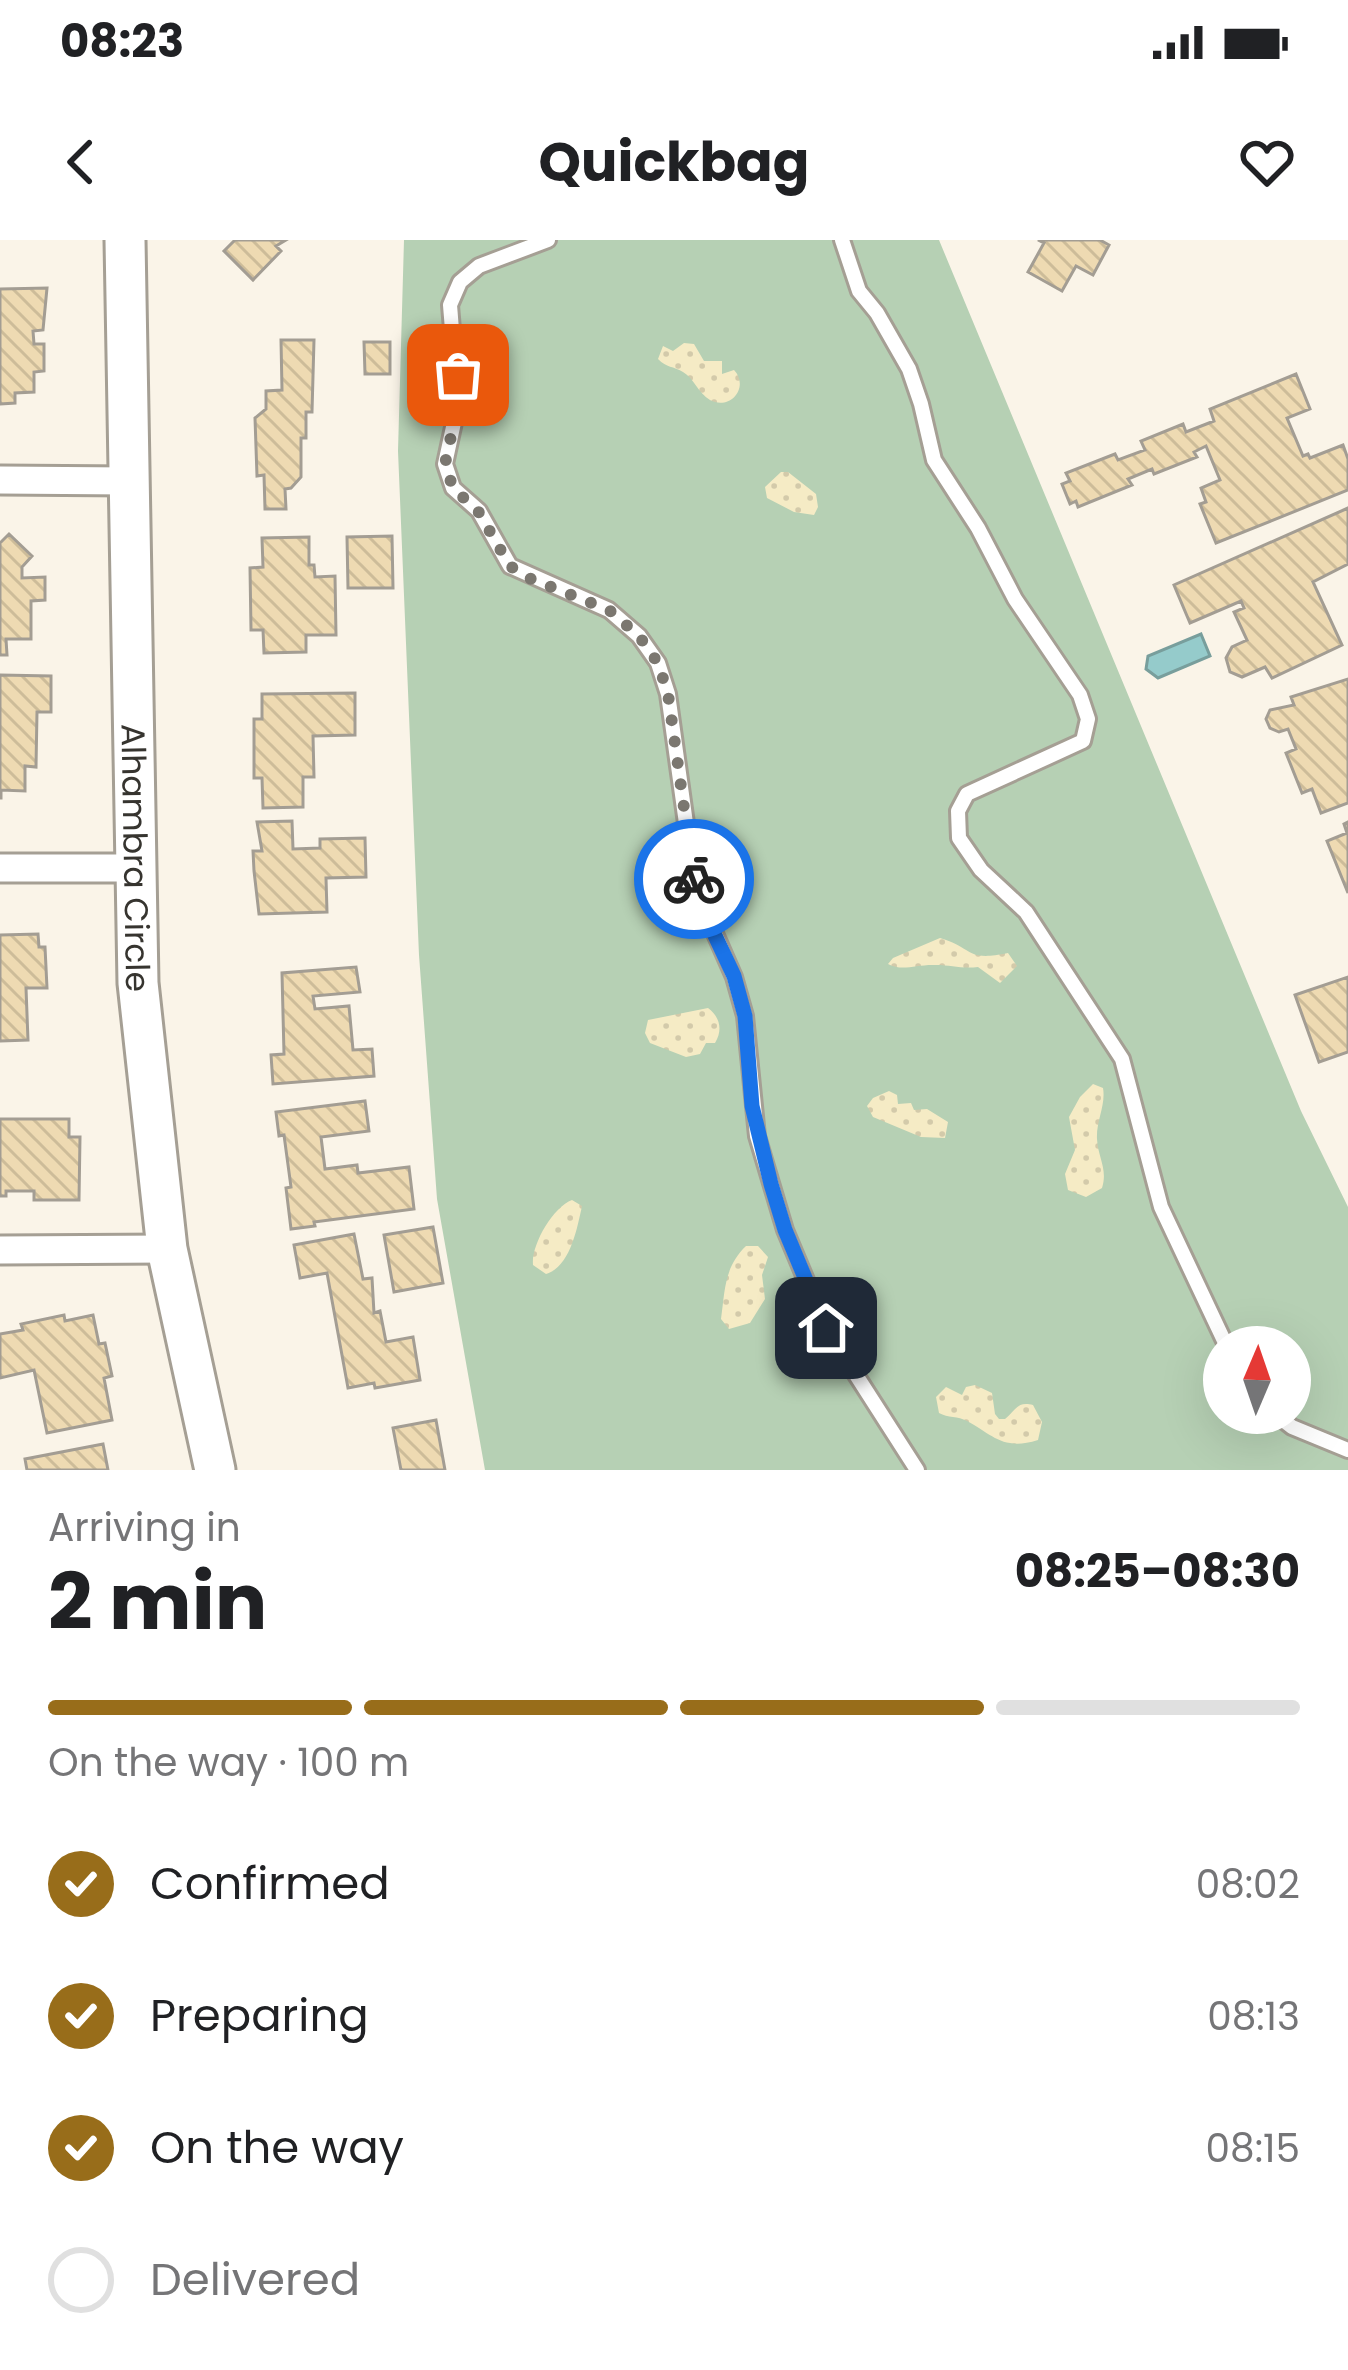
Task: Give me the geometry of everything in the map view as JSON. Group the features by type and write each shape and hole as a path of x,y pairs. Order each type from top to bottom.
{"street":[{"name":"Alhambra Circle","path":"125,240 137,983 167,1249 215,1470"},
{"path":"0,480 129,481"},
{"path":"0,868 135,868"},
{"path":"0,1250 167,1249"}],"lane":[{"path":"548,240 479,266 460,282 450,304 458,404 445,464 453,488 478,511 510,566 609,610 639,636 658,663 674,726 695,888 734,976 745,1016 758,1136 785,1230 826,1328 917,1470"},
{"path":"842,240 860,291 878,313 908,369 934,460 978,528 1015,599 1080,695 1088,719 1083,741 967,794 958,811 959,838 982,870 1026,912 1122,1059 1160,1207 1216,1326"},
{"path":"1309,1434 1348,1450"}],"green space":[{"path":"404,240 939,240 1301,1111 1348,1207 1348,1470 485,1470 437,1199 419,955 398,451"}],"sand":[{"path":"684,343 694,344 704,361 722,361 722,374 734,370 740,383 736,396 724,402 710,400 687,375 658,359 663,346 673,351"},
{"path":"781,472 788,472 816,494 814,515 794,512 767,498 765,487"},
{"path":"940,938 977,955 1008,953 1017,966 1000,983 978,967 888,964"},
{"path":"708,1008 718,1020 719,1033 715,1043 706,1043 700,1054 686,1057 650,1043 645,1033 648,1020"},
{"path":"1093,1084 1103,1088 1097,1139 1104,1181 1102,1188 1086,1197 1068,1190 1065,1174 1075,1150 1069,1117"},
{"path":"889,1091 897,1095 898,1104 911,1103 914,1110 927,1109 948,1122 945,1138 921,1137 873,1117 867,1106"},
{"path":"572,1200 582,1206 575,1236 561,1264 546,1274 533,1265 539,1237 551,1218"},
{"path":"746,1246 758,1246 768,1257 762,1275 765,1299 750,1323 729,1329 721,1319 727,1280"},
{"path":"975,1385 992,1393 999,1419 1020,1405 1033,1405 1042,1422 1038,1440 1007,1443 964,1419 939,1413 936,1397 946,1387 962,1395 966,1387"}],"water":[{"path":"1201,634 1210,656 1158,678 1146,669 1148,656"}],"building":[{"path":"235,240 286,240 276,246 281,251 253,280 224,251"},
{"path":"1038,240 1100,240 1109,245 1093,275 1076,266 1062,291 1028,272 1044,243"},
{"path":"47,288 43,330 33,331 34,344 44,344 44,371 34,372 34,392 15,393 15,403 0,404 0,289"},
{"path":"281,340 314,340 312,412 306,412 306,438 301,438 301,477 285,489 286,509 265,509 264,475 257,476 255,418 266,409 266,391 282,390"},
{"path":"364,342 390,342 390,374 365,374"},
{"path":"1296,374 1310,409 1287,418 1303,456 1310,458 1343,445 1348,490 1216,543 1200,504 1206,502 1201,488 1220,480 1206,446 1194,452 1197,457 1128,479 1132,485 1078,507 1076,501 1070,504 1062,484 1070,481 1066,473 1115,454 1118,460 1145,450 1141,441 1183,424 1186,432 1214,421 1210,409"},
{"path":"1348,508 1348,564 1313,582 1342,645 1272,678 1265,667 1242,677 1230,672 1226,658 1232,647 1247,640 1234,612 1244,608 1241,601 1190,623 1174,585"},
{"path":"9,534 32,556 22,567 22,578 45,577 45,600 31,601 31,639 6,639 7,655 0,655 0,543"},
{"path":"392,536 393,588 348,588 347,537"},
{"path":"309,537 309,565 314,565 315,577 335,576 336,635 306,635 306,652 264,653 263,630 251,630 250,568 263,567 262,538"},
{"path":"0,675 51,676 51,712 37,712 36,767 25,766 25,791 1,790 1,798 0,798"},
{"path":"1348,679 1348,803 1321,813 1312,789 1302,793 1286,753 1296,749 1288,729 1270,728 1266,719 1270,710 1294,705 1291,697"},
{"path":"355,693 355,735 313,736 314,777 303,777 303,807 263,808 262,778 254,778 254,719 262,719 262,694"},
{"path":"292,821 293,849 320,848 320,839 365,838 366,877 326,878 327,912 259,914 253,851 262,851 257,822"},
{"path":"1348,822 1348,893 1327,841 1347,833 1344,824"},
{"path":"38,934 39,947 45,947 47,988 26,988 28,1040 0,1041 0,935"},
{"path":"356,967 360,992 313,996 315,1009 349,1006 353,1050 372,1049 374,1076 273,1084 271,1055 284,1054 282,973"},
{"path":"1348,977 1348,1052 1319,1062 1295,995"},
{"path":"365,1101 369,1131 321,1137 325,1169 357,1165 358,1173 409,1167 414,1209 291,1229 286,1188 291,1187 276,1112"},
{"path":"0,1119 69,1119 69,1137 80,1137 79,1200 34,1200 34,1191 6,1191 6,1196 0,1196"},
{"path":"433,1227 443,1283 394,1292 384,1235"},
{"path":"354,1234 363,1279 372,1278 374,1313 380,1311 386,1342 413,1337 420,1380 348,1388 327,1273 300,1278 294,1245"},
{"path":"64,1315 65,1321 93,1315 112,1376 104,1378 112,1420 47,1433 34,1370 0,1378 0,1334 23,1330 21,1324"},
{"path":"436,1420 445,1470 401,1470 393,1428"},
{"path":"103,1444 108,1470 27,1470 25,1459"}],"way so far":[{"path":"458,375 458,404 445,464 453,488 478,511 510,566 609,610 639,636 658,663 668,694 694,879"}],"route":[{"path":"694,879 734,976 745,1016 752,1106 771,1184 826,1328"}]}
